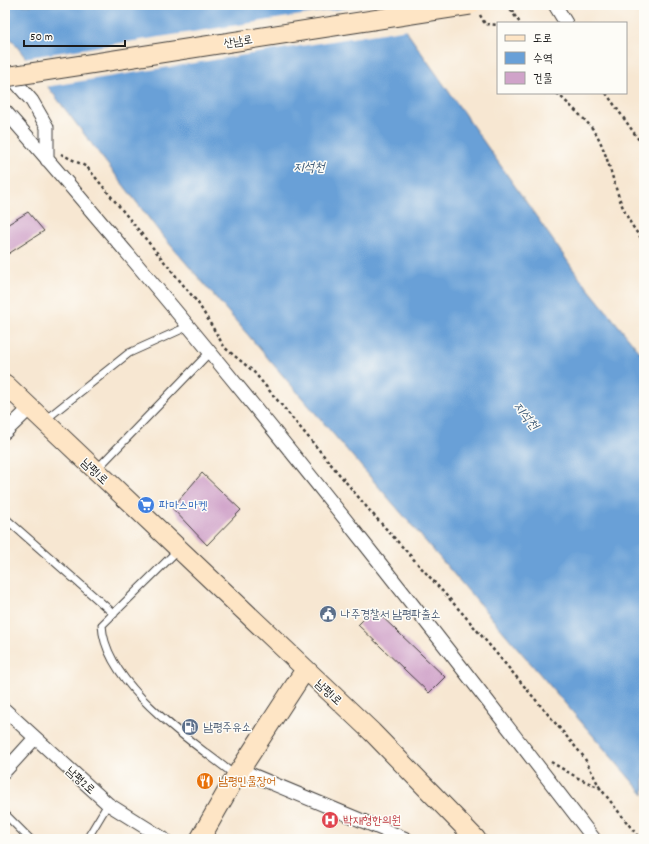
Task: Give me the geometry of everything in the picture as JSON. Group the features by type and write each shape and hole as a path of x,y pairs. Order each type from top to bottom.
{"street":[{"path":"555,5 565,22"},
{"name":"산남로","path":"5,77 474,8"},
{"path":"5,69 32,101 42,117 47,127 48,154"},
{"path":"5,111 48,154 189,326 473,682 594,839"},
{"name":"남평1로","path":"5,384 178,550 372,732 476,839"},
{"path":"5,432 30,408"},
{"path":"200,839 238,773 305,670"},
{"name":"남평2로","path":"5,710 108,804 164,839"},
{"path":"5,771 35,738"},
{"path":"238,773 406,839"}],"lane":[{"path":"44,421 128,353 189,326"},
{"path":"95,471 210,352"},
{"path":"5,518 114,614"},
{"path":"178,550 102,625 103,635 127,683 150,707 238,773"},
{"path":"87,839 108,804"},
{"path":"5,814 30,839"}],"path":[{"path":"507,5 519,22"},
{"path":"510,5 519,22"},
{"path":"474,8 485,24 497,25"},
{"path":"558,94 597,135 619,198 633,230 644,241"},
{"path":"607,94 644,147"},
{"path":"48,154 87,168 198,303 225,348 253,371 370,511 464,615 584,757 600,788 640,839"},
{"path":"545,757 578,778 600,788"}],"water":[{"name":"지석천","path":"5,5 388,5 578,276 644,357 644,795 161,234 5,31"}],"pier":[{"path":"367,5 391,5 408,29 45,87 23,58"}],"building":[{"path":"28,212 44,231 5,256 5,226"},
{"path":"202,473 241,510 207,545 172,508"},
{"path":"374,609 445,677 429,693 358,625"}],"place":[{"name":"파마스마켓","path":"146,505"},
{"name":"나주경찰서 남평파출소","path":"328,614"},
{"name":"남평주유소","path":"190,727"},
{"name":"남평민물장어","path":"205,781"},
{"name":"박재형한의원","path":"330,820"}]}
